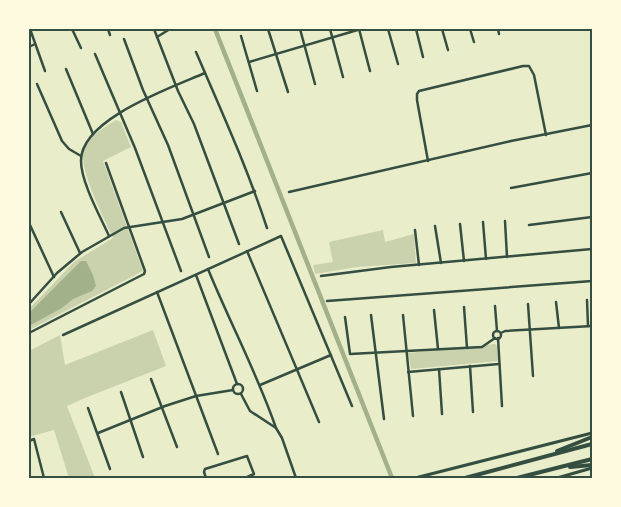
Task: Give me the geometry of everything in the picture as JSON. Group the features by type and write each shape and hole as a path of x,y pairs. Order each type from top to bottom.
{"highway":[{"path":"538,458 592,435"},
{"path":"465,478 592,444"},
{"path":"517,478 592,459"},
{"path":"556,468 592,467"}],"main road":[{"path":"415,478 592,435"},
{"path":"556,478 592,467"}],"street":[{"path":"30,29 45,70"},
{"path":"72,29 81,48"},
{"path":"108,29 110,35"},
{"path":"154,29 176,86 194,124 239,244"},
{"path":"157,37 170,29"},
{"path":"268,29 288,92"},
{"path":"300,29 315,84"},
{"path":"330,29 343,77"},
{"path":"249,62 360,29 370,71"},
{"path":"388,29 398,64"},
{"path":"416,29 423,57"},
{"path":"442,29 448,50"},
{"path":"470,29 474,42"},
{"path":"498,29 499,34"},
{"path":"241,36 257,92"},
{"path":"124,39 147,98 168,144 210,256"},
{"path":"29,47 35,44"},
{"path":"196,52 230,129 255,191 267,228"},
{"path":"95,54 181,270"},
{"path":"428,161 417,100 419,91 523,66 529,66 534,75 546,135"},
{"path":"66,69 93,134"},
{"path":"109,236 84,176 81,163 82,149 93,134 119,113 147,98 206,73"},
{"path":"37,84 62,141 69,149 81,156"},
{"path":"289,192 592,125"},
{"path":"29,333 144,274 144,268 106,163"},
{"path":"511,188 592,173"},
{"path":"29,304 54,277 80,254 124,228 182,219 255,191"},
{"path":"61,212 80,254"},
{"path":"529,225 592,216"},
{"path":"505,221 507,257"},
{"path":"483,222 486,259"},
{"path":"460,224 464,261"},
{"path":"30,225 54,277"},
{"path":"435,226 441,264"},
{"path":"415,230 419,265"},
{"path":"63,335 281,236 352,406"},
{"path":"322,276 592,249"},
{"path":"247,251 319,422"},
{"path":"208,270 260,385 296,478"},
{"path":"196,274 236,384 233,390"},
{"path":"327,301 592,282"},
{"path":"157,291 218,454"},
{"path":"344,317 350,354 482,347 505,331 590,326 587,300"},
{"path":"556,302 559,328"},
{"path":"528,304 533,376"},
{"path":"495,306 497,330 493,333 496,338 500,364 502,406"},
{"path":"464,308 467,348"},
{"path":"434,310 438,349"},
{"path":"372,315 384,419"},
{"path":"403,315 412,416"},
{"path":"497,330 501,333"},
{"path":"260,385 331,355"},
{"path":"408,372 500,364"},
{"path":"470,366 473,412"},
{"path":"439,369 442,414"},
{"path":"152,379 177,447"},
{"path":"236,384 243,387 243,391 240,394"},
{"path":"233,390 236,394 240,394 250,411 276,428"},
{"path":"98,432 196,396 233,390"},
{"path":"121,392 144,457"},
{"path":"88,408 110,469"},
{"path":"29,441 34,439 44,478"},
{"path":"206,478 205,469 247,456 254,474 245,478"}],"shaded area":[{"path":"116,120 121,122 131,147 103,161 143,271 29,330 29,309 74,262 113,238 88,180 83,157 86,144 98,132"},
{"path":"383,230 385,242 414,234 416,263 357,267 315,274 313,265 333,262 329,242"},
{"path":"81,261 86,261 93,275 96,286 92,291 73,299 62,308 29,326 29,313"},
{"path":"153,330 166,366 67,406 95,478 69,478 54,430 29,437 29,351 60,335 65,365"},
{"path":"495,344 497,346 498,361 411,369 408,353"}],"waterway":[{"path":"215,29 392,478"}]}
